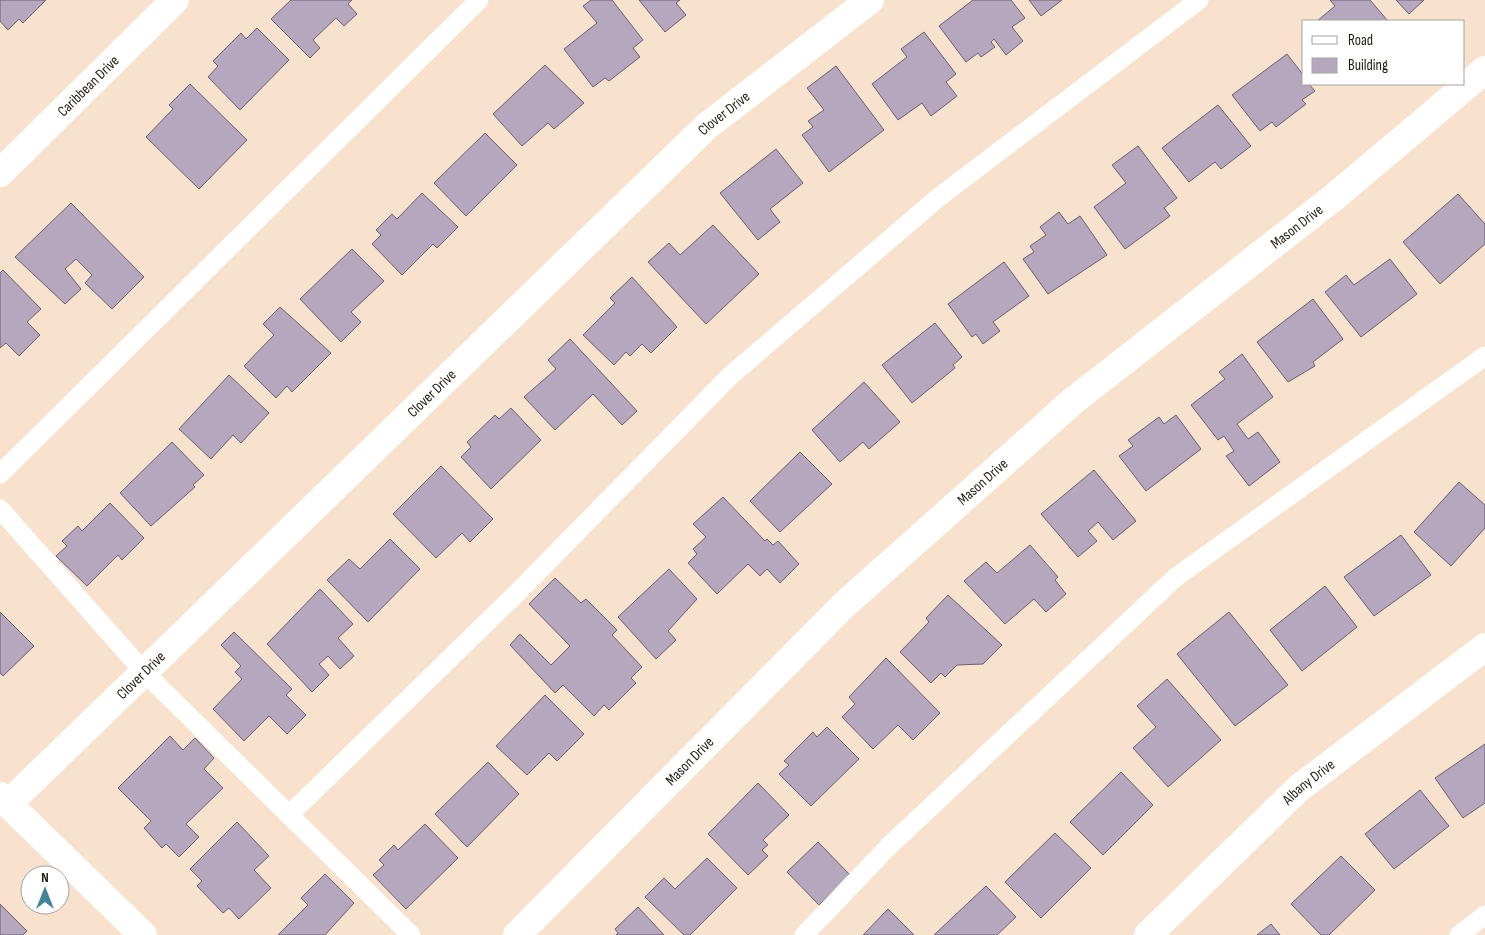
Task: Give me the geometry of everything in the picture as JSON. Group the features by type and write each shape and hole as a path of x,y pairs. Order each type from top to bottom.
{"street":[{"name":"Caribbean Drive","path":"0,172 175,0"},
{"name":"Clover Drive","path":"4,800 144,672 706,126 870,0"},
{"name":"Mason Drive","path":"517,935 852,598 1073,402 1333,198 1485,70"},
{"name":"Albany Drive","path":"1148,935 1299,788 1485,647"},
{"path":"4,800 143,935"}],"lane":[{"path":"0,474 480,0"},
{"path":"289,815 518,592 730,376 939,197 1199,0"},
{"path":"804,935 890,845 1176,577 1485,356"},
{"path":"0,509 144,672 411,935"},
{"path":"1459,935 1485,915"}],"building":[{"path":"0,0 46,0 23,23 19,19 8,30 0,21"},
{"path":"291,0 352,0 348,4 357,14 344,26 336,18 313,40 320,48 310,58 271,19"},
{"path":"591,0 612,0 643,40 633,48 640,57 609,81 605,78 593,87 564,49 597,23 583,6"},
{"path":"639,0 680,0 676,3 686,15 665,32"},
{"path":"973,0 1011,0 1025,18 1012,27 1023,41 1006,55 994,39 991,42 995,47 981,57 978,53 966,62 939,26"},
{"path":"1029,0 1062,0 1041,16"},
{"path":"1330,0 1370,0 1387,20 1318,20 1335,6"},
{"path":"1396,0 1424,0 1409,14"},
{"path":"257,28 289,60 240,110 208,77 218,66 213,61 241,33 246,39"},
{"path":"924,32 956,74 946,82 957,96 931,116 922,103 898,120 872,84 907,57 901,49"},
{"path":"1287,54 1302,73 1302,85 1310,85 1315,91 1302,100 1306,104 1276,127 1272,122 1260,131 1232,95"},
{"path":"545,65 584,103 554,129 548,123 522,146 493,114"},
{"path":"836,66 884,130 829,172 802,135 813,127 808,121 824,110 807,88"},
{"path":"190,84 247,140 199,189 146,137 173,109 169,105"},
{"path":"1218,105 1251,146 1221,169 1215,162 1189,182 1162,148"},
{"path":"485,133 517,165 466,216 434,183"},
{"path":"1138,146 1177,198 1164,208 1170,216 1125,249 1094,207 1126,183 1112,165"},
{"path":"776,149 803,183 770,209 780,222 758,240 720,193"},
{"path":"422,193 458,227 437,248 433,244 402,275 372,244 381,235 376,230 392,214 397,219"},
{"path":"1458,194 1485,224 1485,244 1440,284 1403,242"},
{"path":"71,203 144,277 112,309 85,283 92,275 76,259 65,269 81,289 65,304 15,257"},
{"path":"1059,212 1068,224 1080,216 1107,255 1048,294 1023,259 1034,252 1030,246 1046,235 1040,227"},
{"path":"713,225 759,274 706,324 648,262 669,243 680,255"},
{"path":"352,249 384,281 351,312 361,322 341,342 300,299"},
{"path":"1390,259 1417,294 1361,337 1325,292 1346,275 1354,285"},
{"path":"1004,262 1029,296 993,322 1000,331 983,344 976,334 972,337 948,304"},
{"path":"3,270 41,309 27,322 40,335 19,356 6,343 0,348 0,273"},
{"path":"632,277 677,327 651,353 642,344 630,356 626,352 614,365 583,335 615,303 610,298"},
{"path":"1313,299 1343,339 1313,362 1315,366 1288,382 1257,342"},
{"path":"280,307 331,353 292,392 287,386 276,398 244,366 274,335 263,324"},
{"path":"935,323 962,357 953,365 955,368 912,403 882,365"},
{"path":"570,339 637,411 622,425 593,394 555,430 524,397 556,369 548,360"},
{"path":"1242,354 1273,397 1237,424 1248,439 1258,432 1280,462 1249,486 1226,456 1234,451 1224,436 1218,440 1191,405 1225,379 1219,372"},
{"path":"229,375 269,413 241,443 233,435 211,459 179,429"},
{"path":"864,382 900,422 869,449 863,442 840,462 812,430"},
{"path":"511,408 541,440 491,489 461,457 471,447 467,442 495,415 499,419"},
{"path":"1176,415 1201,449 1146,491 1119,456 1133,446 1128,440 1159,417 1164,424"},
{"path":"172,442 204,475 193,485 195,487 151,526 120,493"},
{"path":"800,452 832,484 780,532 750,501"},
{"path":"441,466 493,519 470,542 462,533 436,558 393,514"},
{"path":"1094,470 1136,521 1113,540 1098,522 1088,531 1097,541 1078,557 1041,514"},
{"path":"1459,482 1485,505 1485,528 1451,566 1414,532"},
{"path":"723,497 765,541 767,539 773,545 778,541 799,564 780,583 767,569 760,576 748,564 717,594 688,563 697,554 693,549 706,537 693,524"},
{"path":"110,503 144,538 122,560 118,555 87,586 56,556 67,546 62,541 78,526 82,531"},
{"path":"1401,535 1431,575 1374,616 1344,577"},
{"path":"390,539 420,569 368,622 327,580 349,559 360,569"},
{"path":"1030,545 1058,577 1055,580 1066,594 1046,612 1034,599 1005,624 964,581 986,562 997,573"},
{"path":"669,569 697,599 668,631 676,640 656,659 618,617"},
{"path":"555,578 581,603 586,599 617,630 612,635 642,667 631,678 636,683 609,710 604,705 594,716 563,685 555,693 510,645 520,634 551,665 570,646 529,604"},
{"path":"1325,586 1357,627 1302,671 1270,630"},
{"path":"320,589 353,624 338,638 354,656 340,669 328,656 319,664 329,675 312,692 267,644"},
{"path":"948,595 1002,645 983,664 957,665 945,677 941,673 931,683 900,652 929,622 926,618"},
{"path":"0,612 34,646 3,676 0,673"},
{"path":"1229,612 1288,685 1235,726 1177,654"},
{"path":"234,632 292,689 286,695 306,715 287,734 269,716 244,741 213,709 242,679 235,672 241,666 221,645"},
{"path":"886,658 940,713 913,740 898,725 873,749 842,717 855,704 849,697"},
{"path":"1167,679 1221,740 1168,787 1133,748 1156,727 1137,706"},
{"path":"545,695 584,734 557,761 549,753 527,775 496,746"},
{"path":"827,727 859,759 811,806 779,774 789,765 784,761 813,732 817,737"},
{"path":"170,736 183,750 195,738 214,758 204,769 223,788 186,824 199,837 179,857 166,844 162,848 144,828 151,821 118,788"},
{"path":"1485,744 1485,803 1463,818 1435,778"},
{"path":"488,762 519,794 467,847 435,814"},
{"path":"1121,772 1153,805 1103,855 1070,822"},
{"path":"758,783 789,815 763,840 768,845 762,850 768,856 748,875 708,834"},
{"path":"1420,790 1449,826 1394,869 1365,834"},
{"path":"237,822 269,856 254,870 271,888 239,919 229,908 223,913 197,886 202,881 190,869"},
{"path":"425,824 458,858 406,909 373,875 384,865 379,860 394,845 398,850"},
{"path":"1055,833 1091,868 1041,918 1005,882"},
{"path":"818,842 850,875 819,905 787,872"},
{"path":"1341,856 1375,890 1329,935 1321,935 1291,904"},
{"path":"707,858 737,888 690,935 684,935 645,897 664,878 675,889"},
{"path":"325,874 354,903 325,935 278,935 308,905 301,898"},
{"path":"986,886 1016,917 997,935 934,935"},
{"path":"0,904 27,931 23,935 0,935"},
{"path":"638,907 664,935 616,935 618,933 615,929"},
{"path":"888,909 914,935 863,935"},
{"path":"1271,924 1280,935 1257,935"}]}
